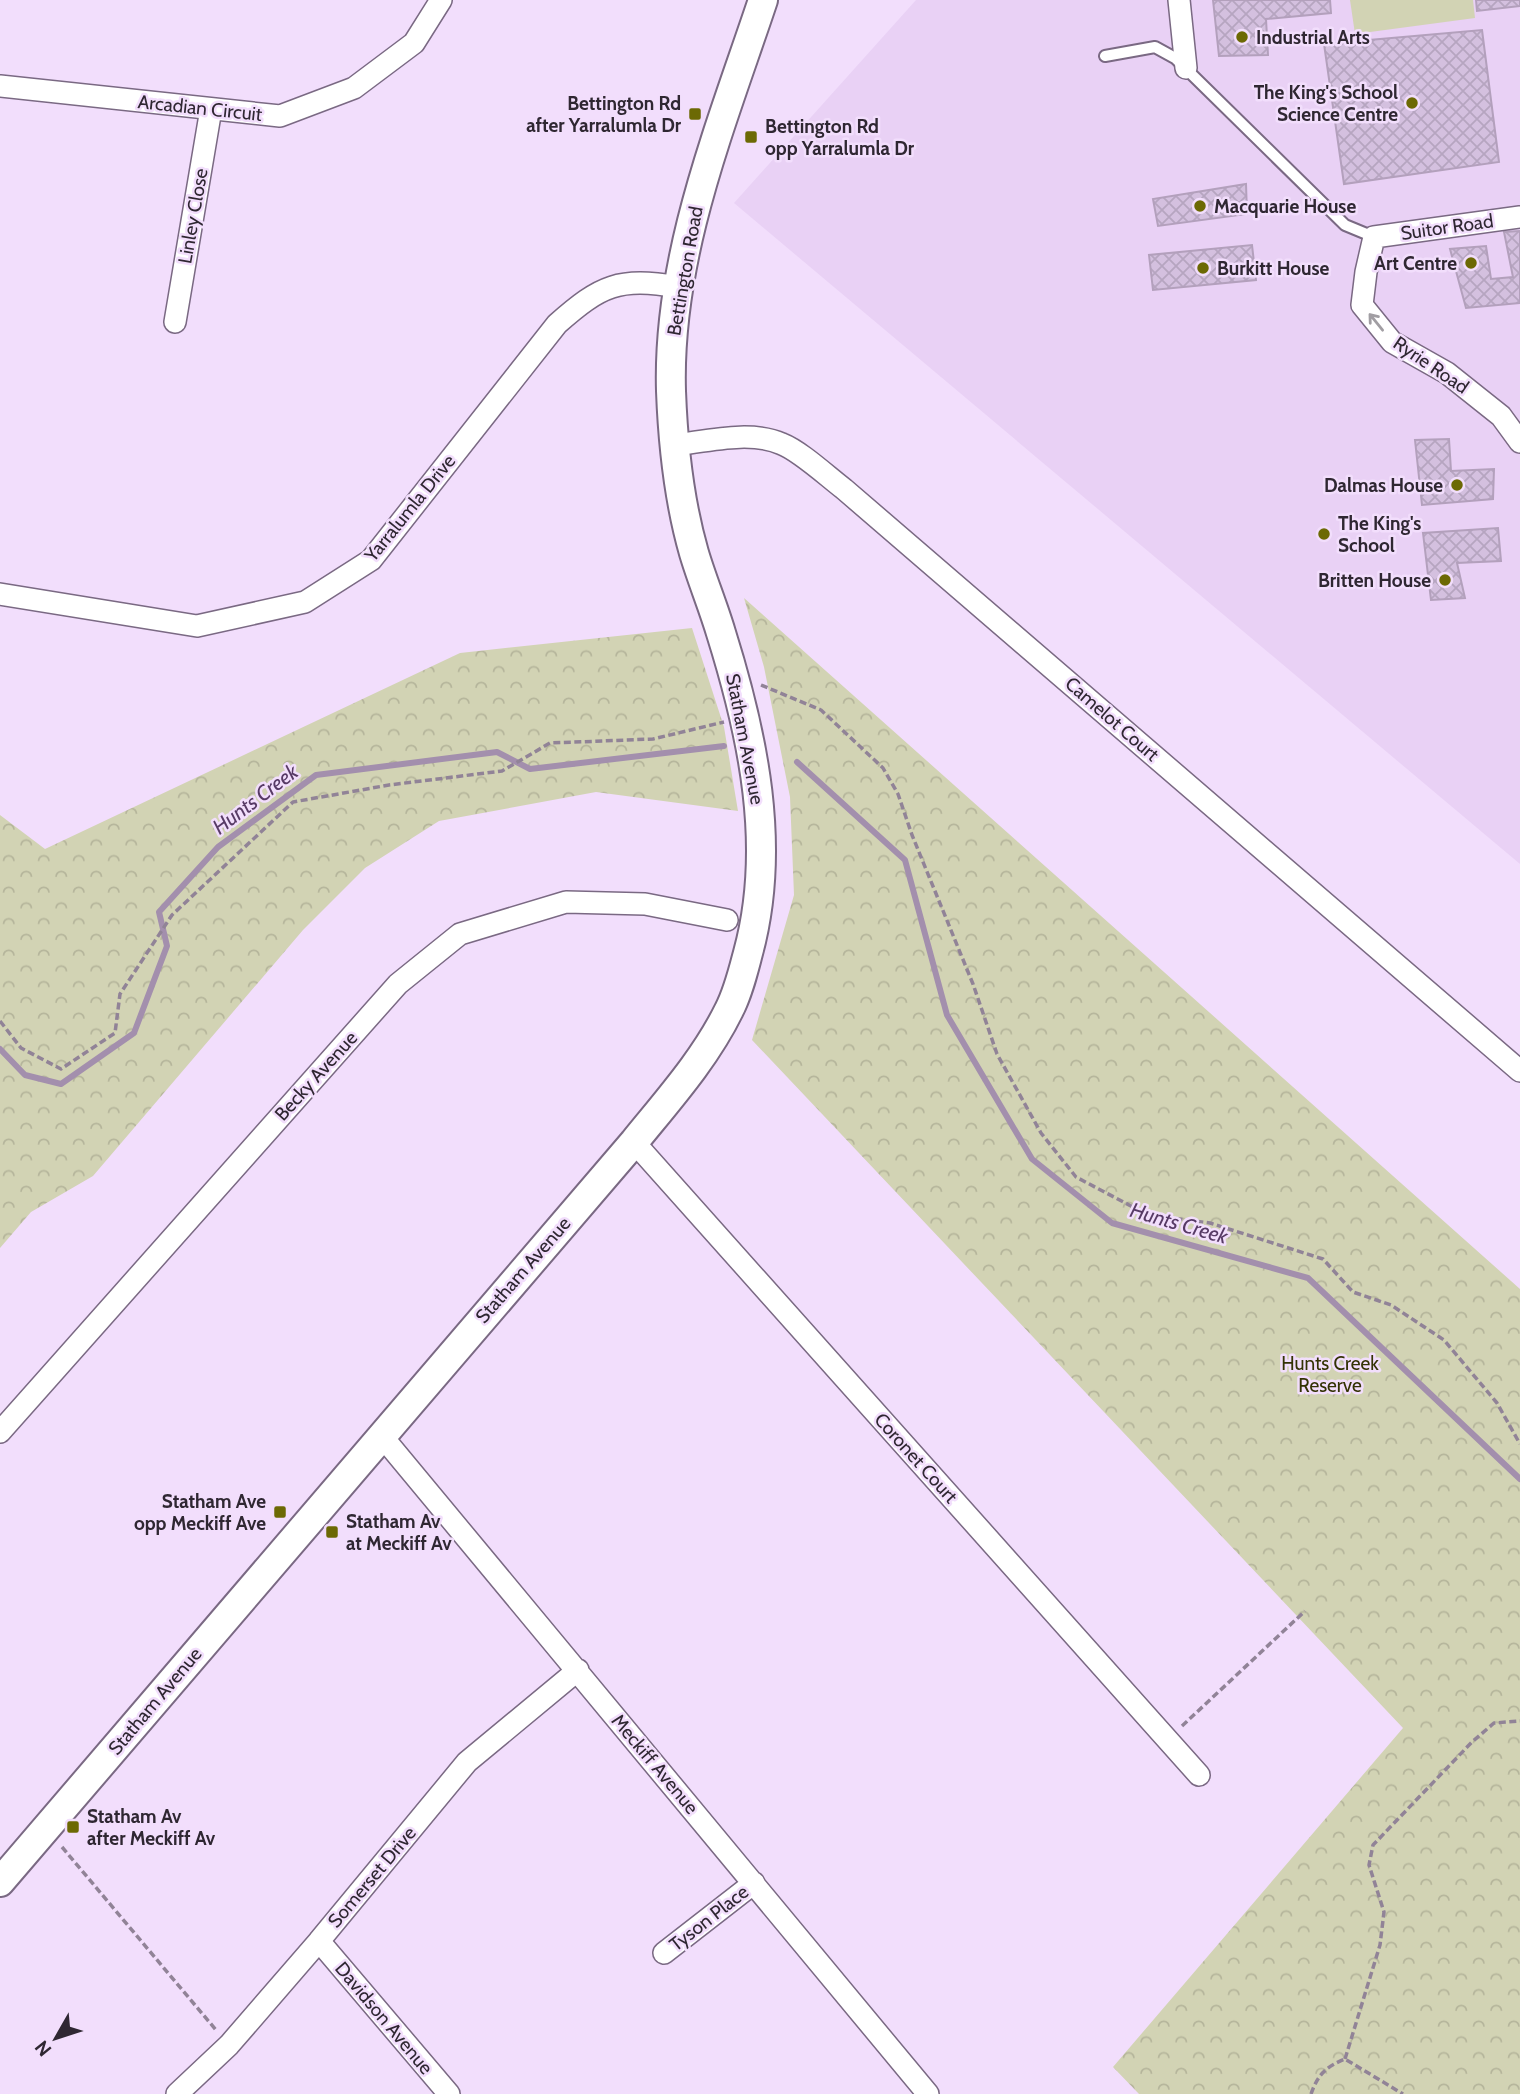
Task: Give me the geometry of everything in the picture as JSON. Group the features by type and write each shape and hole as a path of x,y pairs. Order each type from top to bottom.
{"main road":[{"name":"Bettington Road","path":"694,550 675,445 671,339 678,287 699,192 763,0"},
{"name":"Statham Avenue","path":"0,1882 634,1142 702,1056 730,1009 754,934 760,895 762,850 756,780 744,718 694,550"}],"street":[{"name":"Arcadian Circuit","path":"0,86 280,116 355,88 414,43 442,0"},
{"path":"1179,0 1186,68"},
{"name":"Linley Close","path":"175,322 211,109"},
{"name":"Suitor Road","path":"1374,237 1520,217"},
{"name":"Ryrie Road","path":"1374,237 1362,305 1392,342 1447,373 1501,416 1520,442"},
{"name":"Yarralumla Drive","path":"0,594 197,626 305,602 372,560 557,324 577,306 609,287 646,282 678,287"},
{"name":"Camelot Court","path":"675,445 722,439 762,438 784,444 855,498 1520,1071"},
{"name":"Becky Avenue","path":"0,1432 398,984 460,934 566,902 645,904 727,920"},
{"name":"Coronet Court","path":"634,1142 1199,1774"},
{"name":"Meckiff Avenue","path":"381,1436 928,2094"},
{"name":"Somerset Drive","path":"177,2094 229,2045 467,1762 578,1670"},
{"name":"Tyson Place","path":"664,1953 754,1883"},
{"name":"Davidson Avenue","path":"319,1941 449,2094"}],"lane":[{"path":"1105,56 1155,47 1175,58 1345,225 1374,237"}],"path":[{"path":"733,674 821,710 883,768 898,793 912,835 973,984 997,1054 1041,1133 1076,1177 1148,1215 1210,1223 1323,1259 1353,1292 1391,1305 1444,1340 1497,1404 1520,1444"},
{"path":"0,1021 21,1048 61,1069 115,1033 120,994 172,915 293,802 388,785 502,771 550,743 653,739 744,718"},
{"path":"1167,1740 1305,1611"},
{"path":"1345,2059 1380,1945 1384,1912 1370,1865 1373,1845 1472,1742 1494,1723 1520,1721"},
{"path":"62,1847 229,2045"},
{"path":"1311,2094 1316,2078 1328,2066 1345,2059"},
{"path":"1345,2059 1403,2094"}],"shaded area":[{"name":"The King's School","path":"916,0 1520,0 1520,864 734,203"}],"green space":[{"path":"1350,0 1473,0 1475,18 1355,34"},
{"name":"Hunts Creek Reserve","path":"744,598 1520,1289 1520,2094 1139,2094 1113,2067 1403,1728 752,1040 794,895 790,797 764,667"},
{"path":"692,628 724,727 738,811 596,792 439,821 365,868 303,930 93,1176 31,1212 0,1248 0,815 45,849 460,653"}],"building":[{"name":"Industrial Arts","path":"1213,0 1330,0 1331,13 1266,19 1268,55 1219,56"},
{"path":"1476,0 1520,0 1520,6 1477,11"},
{"name":"The King's School Science Centre","path":"1482,30 1499,162 1344,184 1324,44"},
{"name":"Macquarie House","path":"1246,184 1247,214 1158,226 1153,199"},
{"name":"Art Centre","path":"1520,231 1520,303 1466,308 1450,249 1486,246 1491,279 1513,277 1504,232"},
{"name":"Burkitt House","path":"1252,245 1256,280 1153,290 1149,255"},
{"name":"Dalmas House","path":"1449,439 1451,471 1494,469 1493,499 1422,505 1415,440"},
{"name":"Britten House","path":"1498,528 1501,561 1457,563 1465,598 1431,600 1423,533"}],"waterway":[{"name":"Hunts Creek","path":"0,1049 25,1075 61,1084 134,1033 167,946 159,912 218,847 316,775 497,752 530,769 724,746"},
{"name":"Hunts Creek","path":"797,762 905,860 947,1015 1032,1159 1112,1223 1308,1278 1520,1479"}],"place":[{"name":"Industrial Arts","path":"1242,37"},
{"name":"The King's School Science Centre","path":"1412,103"},
{"name":"Bettington Rd after Yarralumla Dr","path":"695,114"},
{"name":"Bettington Rd opp Yarralumla Dr","path":"751,137"},
{"name":"Macquarie House","path":"1200,206"},
{"name":"Art Centre","path":"1471,263"},
{"name":"Burkitt House","path":"1203,268"},
{"name":"Dalmas House","path":"1457,485"},
{"name":"The King's School","path":"1324,534"},
{"name":"Britten House","path":"1445,580"},
{"name":"Statham Ave opp Meckiff Ave","path":"280,1512"},
{"name":"Statham Av at Meckiff Av","path":"332,1532"},
{"name":"Statham Av after Meckiff Av","path":"73,1827"}]}
